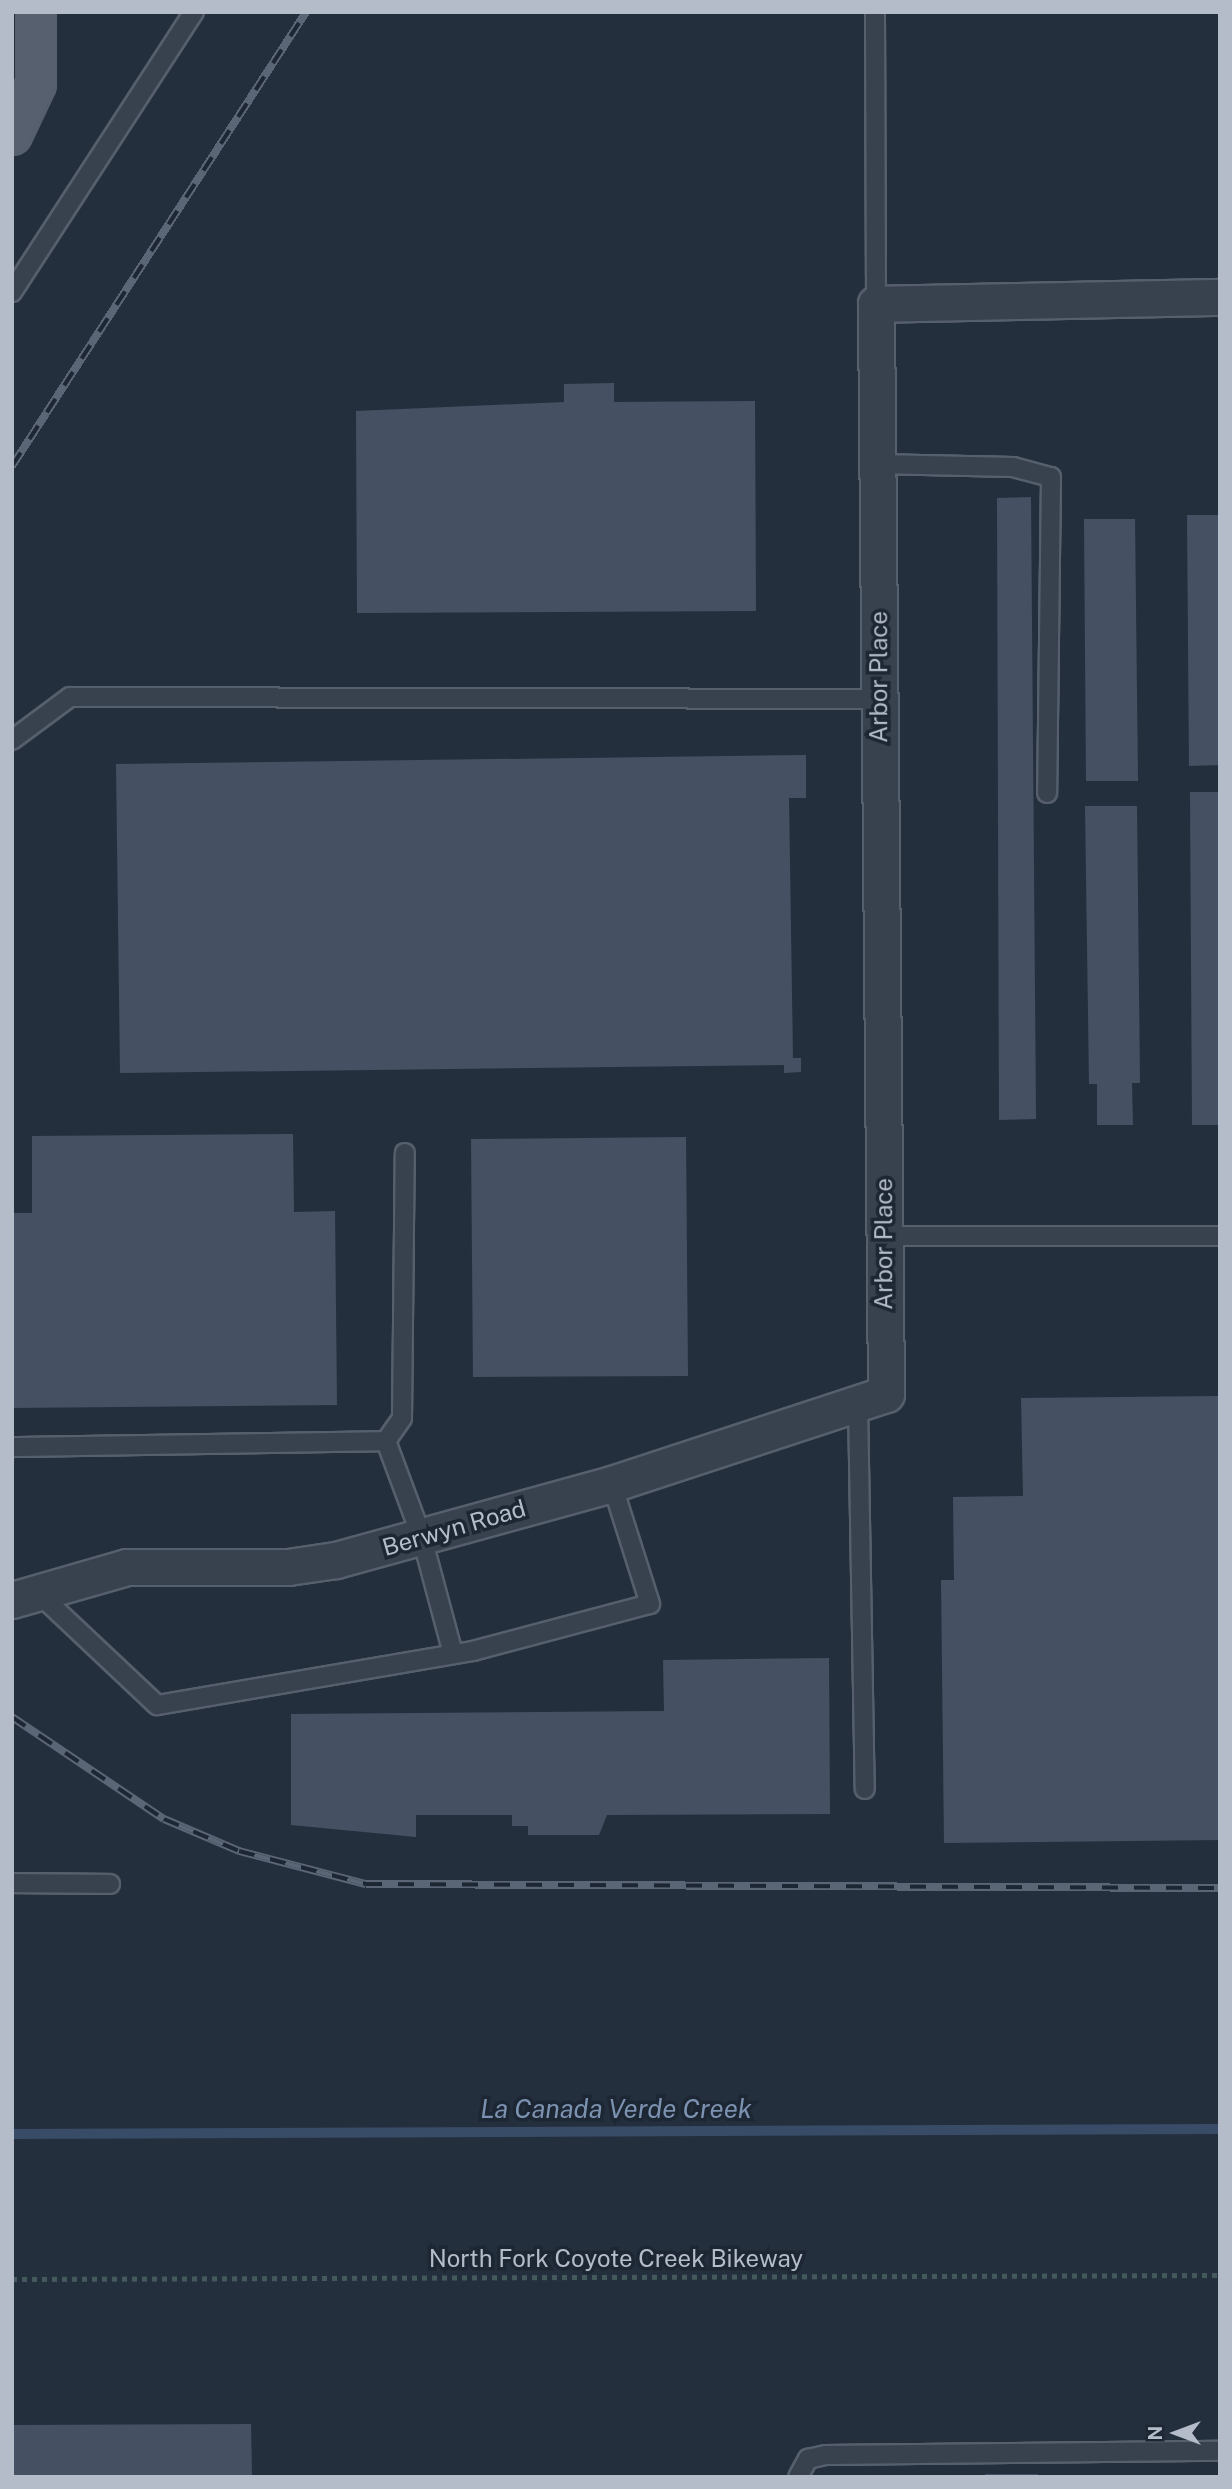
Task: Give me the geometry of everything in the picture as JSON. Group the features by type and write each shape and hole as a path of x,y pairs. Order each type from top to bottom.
{"main road":[{"path":"12,135 36,84 36,12"}],"street":[{"path":"876,304 1220,297"},
{"name":"Arbor Place","path":"872,1399 884,1236 876,304"},
{"name":"Berwyn Road","path":"24,1596 127,1567 288,1567 422,1538 612,1484 872,1399"}],"lane":[{"path":"12,292 194,12"},
{"path":"875,12 876,304"},
{"path":"877,464 1013,467 1051,477 1047,793"},
{"path":"12,740 69,697 879,699"},
{"path":"386,1441 402,1418 405,1153"},
{"path":"884,1236 1220,1236"},
{"path":"865,1788 872,1399"},
{"path":"12,1447 386,1441"},
{"path":"386,1441 422,1538 453,1654"},
{"path":"24,1596 157,1705 453,1654 650,1604 612,1484"},
{"path":"12,1883 110,1885"},
{"path":"797,2477 808,2459 827,2455 1220,2451"}],"path":[{"name":"North Fork Coyote Creek Bikeway","path":"12,2279 1220,2275"}],"building":[{"path":"614,383 614,402 755,401 756,611 357,613 356,411 564,402 564,384"},
{"path":"1031,497 1036,1119 999,1120 997,498"},
{"path":"1187,515 1220,515 1220,765 1189,766"},
{"path":"1084,519 1135,519 1138,781 1086,781"},
{"path":"806,755 806,798 789,798 793,1058 801,1058 801,1072 784,1073 784,1065 120,1073 116,764"},
{"path":"1190,792 1220,792 1220,1125 1192,1125"},
{"path":"1085,806 1137,806 1140,1083 1132,1083 1133,1125 1097,1125 1097,1084 1089,1084"},
{"path":"293,1134 294,1212 335,1211 337,1405 12,1408 12,1213 32,1213 32,1136"},
{"path":"686,1137 688,1376 473,1377 471,1139"},
{"path":"1220,1396 1220,1840 944,1843 941,1580 954,1580 953,1497 1023,1496 1021,1398"},
{"path":"829,1658 830,1814 607,1815 599,1835 528,1835 528,1826 512,1826 512,1815 416,1815 416,1837 291,1825 291,1714 664,1711 663,1660"},
{"path":"251,2424 252,2477 12,2477 12,2425"},
{"path":"985,2474 1038,2474 1038,2477 985,2477"}],"waterway":[{"name":"La Canada Verde Creek","path":"12,2134 1220,2129"}],"railway":[{"path":"12,466 306,12"},
{"path":"12,1717 164,1819 239,1851 366,1884 1220,1888"}]}
